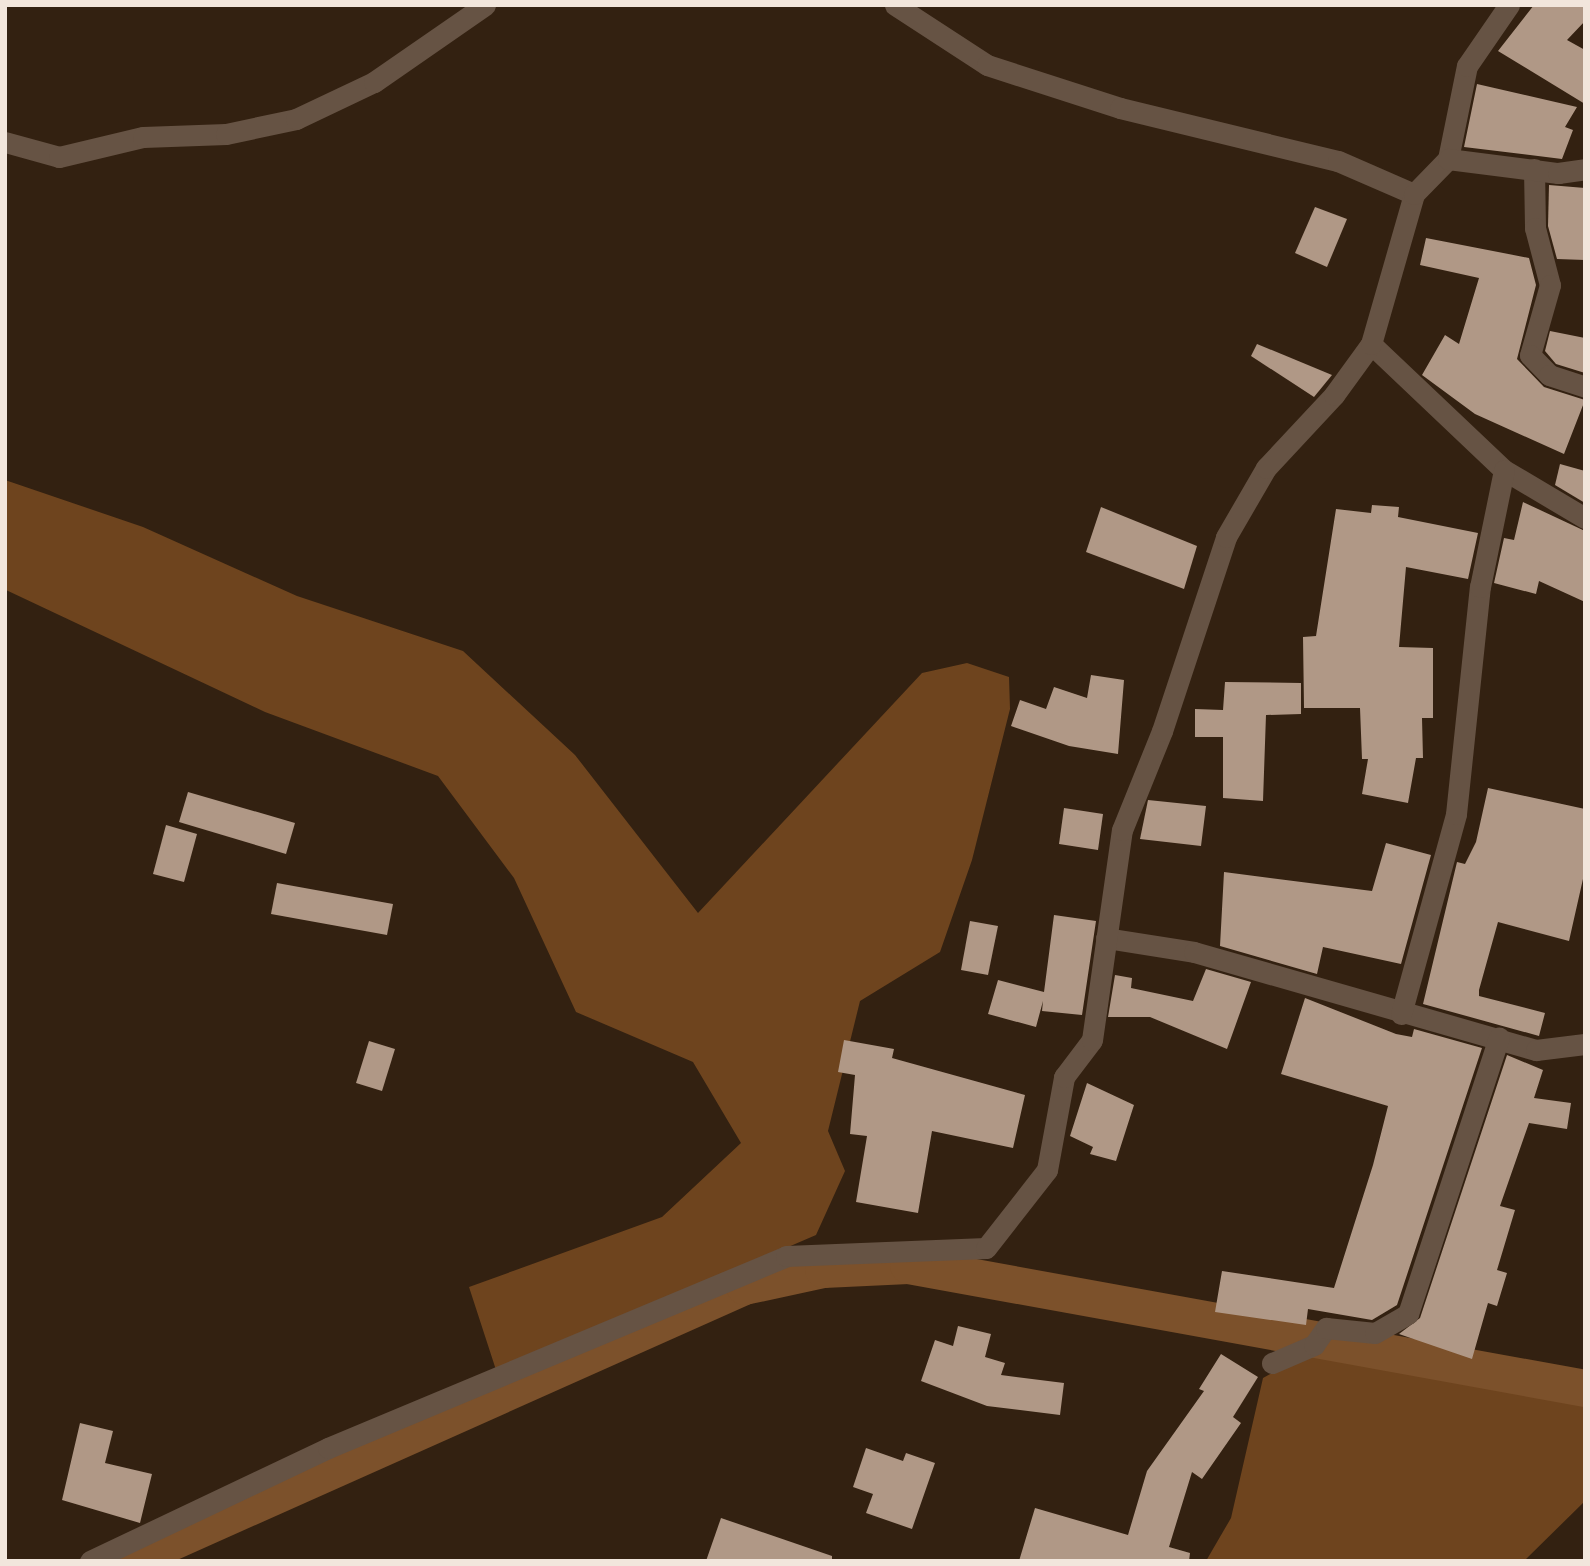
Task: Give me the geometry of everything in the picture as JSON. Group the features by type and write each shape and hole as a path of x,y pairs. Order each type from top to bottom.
{"street":[{"path":"5,142 59,157 143,138 226,134 296,119 374,82 485,5"},
{"path":"895,5 987,65 1120,108 1338,161 1414,194"},
{"path":"90,1561 328,1448 786,1256 986,1248 1047,1170 1064,1077 1092,1040 1122,830 1162,732 1226,537 1266,468 1334,395 1371,344 1414,194 1448,159 1467,66 1509,5"},
{"path":"1448,159 1534,169 1585,169"},
{"path":"1534,169 1535,228 1550,285 1530,355 1549,374 1585,387"},
{"path":"1371,344 1504,470 1585,518"},
{"path":"1401,1014 1456,814 1480,587 1504,470"},
{"path":"1106,938 1194,952 1401,1014 1499,1038 1535,1050 1585,1044"},
{"path":"1272,1363 1314,1345 1326,1328 1375,1334 1408,1314 1499,1038"}],"shaded area":[{"path":"5,480 143,527 297,596 463,651 575,755 698,913 922,673 967,663 1009,677 1010,709 972,860 940,952 860,1001 828,1131 845,1171 816,1235 497,1373 469,1287 662,1217 741,1143 693,1062 576,1012 514,878 438,776 265,712 6,590"},
{"path":"1307,1354 1585,1399 1585,1501 1524,1561 1206,1561 1231,1518 1263,1378"}],"building":[{"path":"1534,5 1585,5 1585,21 1567,40 1585,50 1585,104 1498,51"},
{"path":"1477,84 1577,107 1565,127 1573,130 1562,159 1464,147"},
{"path":"1549,185 1585,188 1585,260 1557,259 1548,226"},
{"path":"1315,207 1347,219 1327,267 1295,253"},
{"path":"1426,238 1529,258 1536,285 1517,359 1544,387 1585,400 1564,454 1475,414 1422,375 1445,335 1459,344 1479,278 1420,265"},
{"path":"1550,331 1585,338 1585,373 1556,364 1545,351"},
{"path":"1257,344 1332,375 1314,397 1251,356"},
{"path":"1560,464 1585,471 1585,503 1555,485"},
{"path":"1523,502 1585,531 1585,602 1539,581 1536,594 1494,583 1504,538 1514,540"},
{"path":"1372,505 1399,507 1398,517 1478,533 1468,579 1406,567 1399,647 1433,648 1433,718 1422,718 1423,758 1416,758 1408,803 1362,794 1368,759 1362,759 1360,708 1304,708 1303,637 1316,636 1336,509 1371,513"},
{"path":"1101,507 1197,546 1184,589 1086,552"},
{"path":"1091,675 1124,680 1118,754 1069,746 1011,726 1020,700 1046,709 1054,687 1087,698"},
{"path":"1225,682 1301,683 1301,714 1266,715 1263,801 1223,798 1223,737 1195,737 1195,709 1223,710"},
{"path":"1488,788 1585,809 1585,870 1569,941 1498,922 1479,990 1479,996 1545,1013 1539,1036 1423,1004 1457,862 1465,864 1476,842"},
{"path":"188,792 295,823 286,854 179,822"},
{"path":"1148,800 1206,806 1201,846 1140,839"},
{"path":"1064,808 1103,814 1098,850 1059,844"},
{"path":"166,825 197,834 184,882 153,874"},
{"path":"1386,843 1431,855 1401,964 1323,947 1317,974 1220,946 1224,872 1372,891"},
{"path":"277,883 393,904 387,935 271,914"},
{"path":"1054,915 1096,921 1082,1015 1042,1011 1043,1001 1036,1027 988,1014 998,980 1044,992"},
{"path":"970,921 998,926 988,975 961,970"},
{"path":"1206,969 1251,982 1227,1049 1150,1017 1108,1017 1115,975 1132,978 1131,988 1193,1001"},
{"path":"1305,998 1396,1034 1412,1037 1414,1029 1482,1048 1397,1305 1372,1320 1308,1309 1306,1325 1215,1312 1222,1271 1334,1288 1373,1165 1388,1106 1281,1074"},
{"path":"844,1040 894,1049 892,1058 1025,1095 1013,1148 932,1131 918,1213 856,1202 867,1136 850,1134 855,1075 838,1072"},
{"path":"369,1041 395,1049 382,1091 356,1083"},
{"path":"1507,1055 1543,1070 1534,1098 1571,1103 1567,1129 1529,1123 1500,1206 1515,1210 1497,1270 1507,1273 1497,1306 1488,1303 1472,1359 1399,1334 1420,1318"},
{"path":"1087,1083 1134,1105 1116,1161 1090,1154 1093,1147 1070,1136"},
{"path":"958,1326 991,1334 985,1357 1005,1363 1001,1375 1064,1383 1060,1415 987,1406 921,1381 935,1340 953,1346"},
{"path":"1221,1354 1258,1377 1233,1417 1241,1423 1202,1479 1192,1472 1169,1547 1190,1553 1189,1561 1019,1561 1035,1508 1128,1535 1147,1471 1204,1391 1199,1389"},
{"path":"80,1423 113,1431 105,1463 152,1474 140,1523 62,1500"},
{"path":"866,1448 903,1461 906,1453 935,1463 912,1529 866,1513 873,1494 853,1487"},
{"path":"721,1518 832,1556 832,1561 706,1561"}],"waterway":[{"path":"128,1561 744,1286 823,1269 908,1265 1585,1388"}]}
